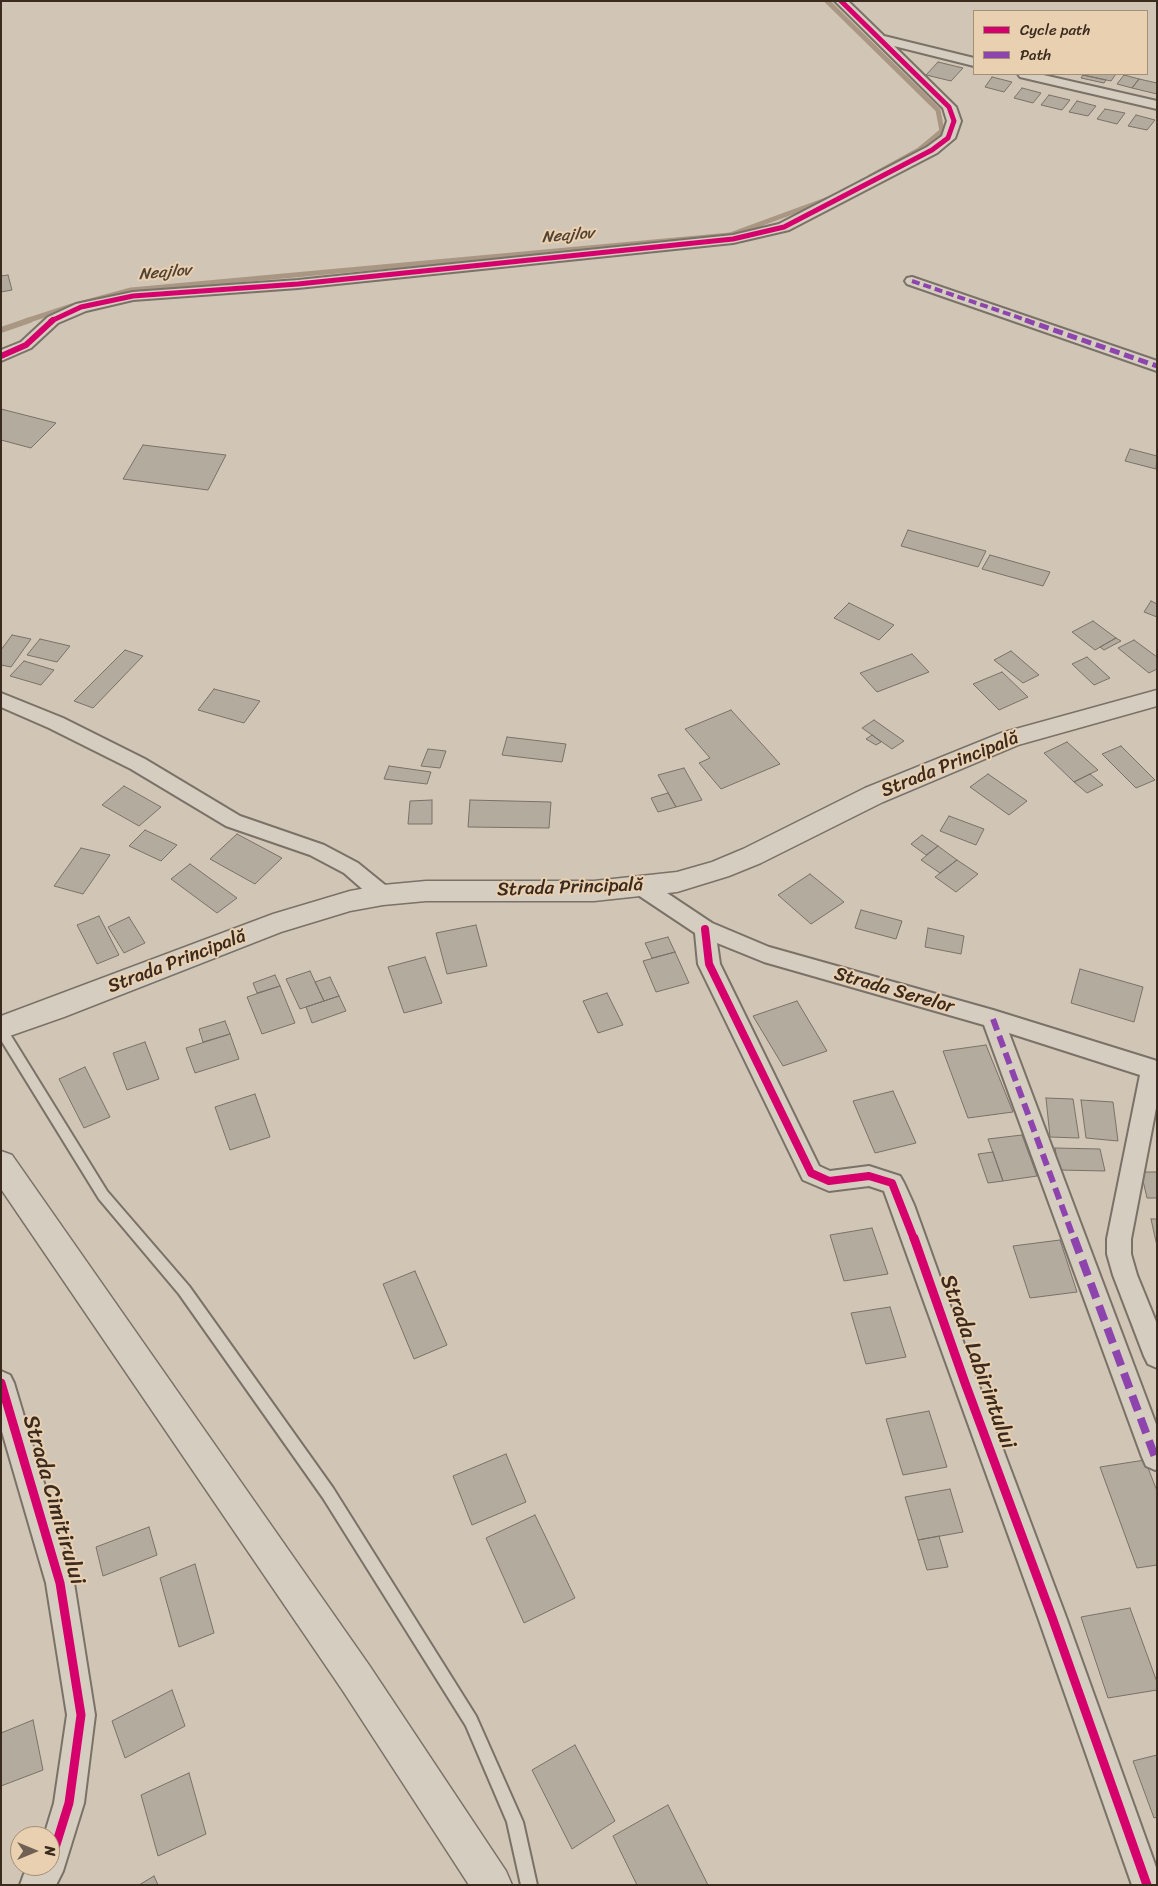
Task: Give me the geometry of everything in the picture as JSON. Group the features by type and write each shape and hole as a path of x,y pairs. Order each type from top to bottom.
{"main road":[{"name":"Strada Principală","path":"1,1028 273,924 350,901 383,894 426,891 594,891 677,882 720,869 752,856 874,795 1010,739 1157,698"},
{"path":"1,1164 361,1686 492,1885"}],"street":[{"path":"1,356 26,345 53,320 81,307 133,296 298,284 734,239 784,227 932,150 948,138 954,121 949,107 841,1"},
{"path":"879,39 973,62"},
{"path":"1028,75 1157,105"},
{"path":"912,281 1157,366"},
{"path":"1,699 56,723 138,764 233,820 317,850 351,868 383,894"},
{"name":"Strada Serelor","path":"642,887 705,929 764,954 993,1019 1155,1070"},
{"name":"Strada Labirintului","path":"705,929 709,964 811,1173 829,1180 869,1176 892,1183 902,1205 965,1383 1052,1617 1147,1885"},
{"path":"993,1019 1155,1457"},
{"path":"1155,1070 1119,1239 1119,1254 1125,1275 1157,1356"},
{"name":"Strada Cimitirului","path":"1,1383 60,1583 81,1715 69,1803 60,1832"}],"lane":[{"path":"1,1028 102,1195 184,1290 328,1492 471,1721 515,1822 529,1885"}],"building":[{"path":"938,62 963,68 951,81 926,75"},
{"path":"1083,75 1115,75 1111,81"},
{"path":"1083,75 1106,80 1104,83 1081,78"},
{"path":"1124,75 1139,79 1132,88 1117,84"},
{"path":"992,77 1012,82 1004,92 985,87"},
{"path":"1139,79 1157,83 1157,94 1132,88"},
{"path":"1022,88 1041,93 1033,103 1014,98"},
{"path":"1049,95 1070,100 1062,110 1041,105"},
{"path":"1077,101 1096,106 1088,116 1069,112"},
{"path":"1105,109 1125,113 1117,124 1097,119"},
{"path":"1136,115 1155,120 1147,130 1128,126"},
{"path":"8,275 12,290 1,292 1,276"},
{"path":"1,409 56,423 31,448 1,440"},
{"path":"143,445 226,455 208,490 123,479"},
{"path":"1130,449 1157,456 1156,469 1125,461"},
{"path":"908,530 986,551 978,567 901,546"},
{"path":"990,555 1050,572 1043,586 982,569"},
{"path":"1151,601 1157,604 1157,617 1144,612"},
{"path":"849,603 894,625 879,640 834,618"},
{"path":"1093,621 1116,638 1095,650 1072,632"},
{"path":"12,635 31,639 11,667 1,665 1,650"},
{"path":"1116,638 1121,641 1104,650 1100,647"},
{"path":"40,639 70,646 57,662 27,655"},
{"path":"1134,640 1157,657 1157,669 1149,673 1118,648"},
{"path":"125,650 143,656 93,708 74,701"},
{"path":"1011,651 1039,675 1023,683 994,660"},
{"path":"912,654 929,672 877,692 860,673"},
{"path":"1087,657 1110,678 1094,685 1072,664"},
{"path":"24,661 54,670 41,685 10,676"},
{"path":"1002,672 1028,697 999,710 973,684"},
{"path":"214,689 260,701 244,723 198,710"},
{"path":"731,710 780,764 721,789 699,763 710,758 685,729"},
{"path":"874,720 904,741 892,749 862,728"},
{"path":"872,735 881,742 876,745 866,739"},
{"path":"507,737 566,744 562,762 502,755"},
{"path":"1067,742 1098,770 1074,782 1044,753"},
{"path":"1121,746 1155,780 1136,788 1102,754"},
{"path":"428,749 446,751 440,768 421,766"},
{"path":"389,766 431,772 427,784 384,779"},
{"path":"684,768 702,800 676,807 658,775"},
{"path":"988,774 1027,801 1009,815 970,787"},
{"path":"1090,774 1103,785 1087,793 1074,782"},
{"path":"124,786 161,807 139,826 102,805"},
{"path":"668,793 676,807 658,812 651,798"},
{"path":"432,800 432,824 408,824 410,801"},
{"path":"470,800 551,802 549,828 468,827"},
{"path":"949,816 984,829 976,845 940,831"},
{"path":"145,830 177,845 161,861 129,846"},
{"path":"237,834 282,858 255,884 210,859"},
{"path":"922,835 938,846 926,855 911,844"},
{"path":"938,846 957,860 940,873 921,860"},
{"path":"81,848 110,855 83,894 54,886"},
{"path":"957,860 978,874 956,892 935,877"},
{"path":"190,864 237,898 217,913 171,879"},
{"path":"810,874 844,902 811,924 778,895"},
{"path":"861,910 902,921 896,939 855,928"},
{"path":"99,916 119,955 97,964 77,925"},
{"path":"129,917 145,943 124,953 108,927"},
{"path":"476,925 487,966 447,974 436,933"},
{"path":"928,928 964,936 961,954 925,947"},
{"path":"668,937 675,952 652,958 645,943"},
{"path":"675,952 689,983 656,992 643,961"},
{"path":"425,957 442,1003 404,1013 388,967"},
{"path":"1080,969 1143,987 1134,1022 1071,1003"},
{"path":"310,971 324,1001 300,1009 286,979"},
{"path":"275,975 280,986 257,993 253,983"},
{"path":"330,977 339,996 324,1001 315,982"},
{"path":"280,986 295,1023 262,1034 247,997"},
{"path":"607,993 623,1025 598,1033 583,1001"},
{"path":"339,996 346,1011 312,1023 306,1007"},
{"path":"797,1001 827,1051 783,1066 753,1016"},
{"path":"225,1021 230,1034 203,1042 199,1029"},
{"path":"230,1034 239,1059 195,1073 186,1048"},
{"path":"145,1042 159,1079 127,1090 113,1053"},
{"path":"986,1045 1013,1112 968,1118 943,1051"},
{"path":"85,1067 110,1117 84,1128 59,1079"},
{"path":"893,1091 916,1143 875,1153 853,1101"},
{"path":"255,1094 270,1137 230,1150 215,1107"},
{"path":"1046,1098 1073,1099 1079,1138 1050,1137"},
{"path":"1081,1100 1113,1102 1118,1141 1086,1138"},
{"path":"1022,1135 1037,1176 1003,1181 988,1139"},
{"path":"1055,1148 1100,1149 1105,1171 1059,1170"},
{"path":"993,1152 1003,1181 988,1183 978,1154"},
{"path":"1141,1172 1157,1172 1157,1198 1147,1198"},
{"path":"1151,1219 1157,1219 1157,1246"},
{"path":"872,1228 888,1274 844,1281 830,1235"},
{"path":"1060,1240 1077,1292 1030,1298 1013,1246"},
{"path":"415,1271 447,1345 414,1359 383,1284"},
{"path":"890,1307 906,1357 866,1364 851,1313"},
{"path":"929,1411 947,1467 903,1475 886,1419"},
{"path":"506,1454 526,1502 472,1525 453,1476"},
{"path":"1145,1460 1157,1491 1157,1565 1137,1568 1100,1467"},
{"path":"950,1489 963,1532 918,1540 905,1497"},
{"path":"535,1515 575,1598 524,1623 486,1538"},
{"path":"149,1527 157,1555 103,1576 96,1547"},
{"path":"939,1536 948,1567 927,1570 918,1540"},
{"path":"195,1564 214,1633 179,1647 160,1578"},
{"path":"1130,1608 1157,1682 1157,1690 1108,1698 1081,1617"},
{"path":"172,1690 185,1726 125,1758 112,1721"},
{"path":"33,1720 43,1770 1,1786 1,1733"},
{"path":"575,1745 615,1821 572,1849 532,1770"},
{"path":"1157,1755 1157,1817 1154,1818 1133,1761"},
{"path":"189,1773 206,1834 158,1856 141,1795"},
{"path":"668,1805 708,1885 637,1885 613,1836"},
{"path":"154,1876 158,1885 139,1885"}],"waterway":[{"name":"Neajlov","path":"827,1 938,110 942,131 919,150 870,177"},
{"name":"Neajlov","path":"26,321 131,290 730,235 831,198"},
{"name":"Neajlov","path":"1,330 30,320"}],"marked path":[{"path":"912,281 1157,366"},
{"path":"993,1019 1155,1457"}],"cycle path":[{"path":"1,356 26,345 53,320 81,307 133,296 298,284 733,239 784,227 932,150 948,138 954,121 949,107 841,1"},
{"path":"705,929 709,964 811,1173 829,1181 869,1176 892,1183 902,1205 965,1383 1052,1617 1147,1885"},
{"path":"1,1383 60,1583 81,1715 69,1803 60,1832"}]}
